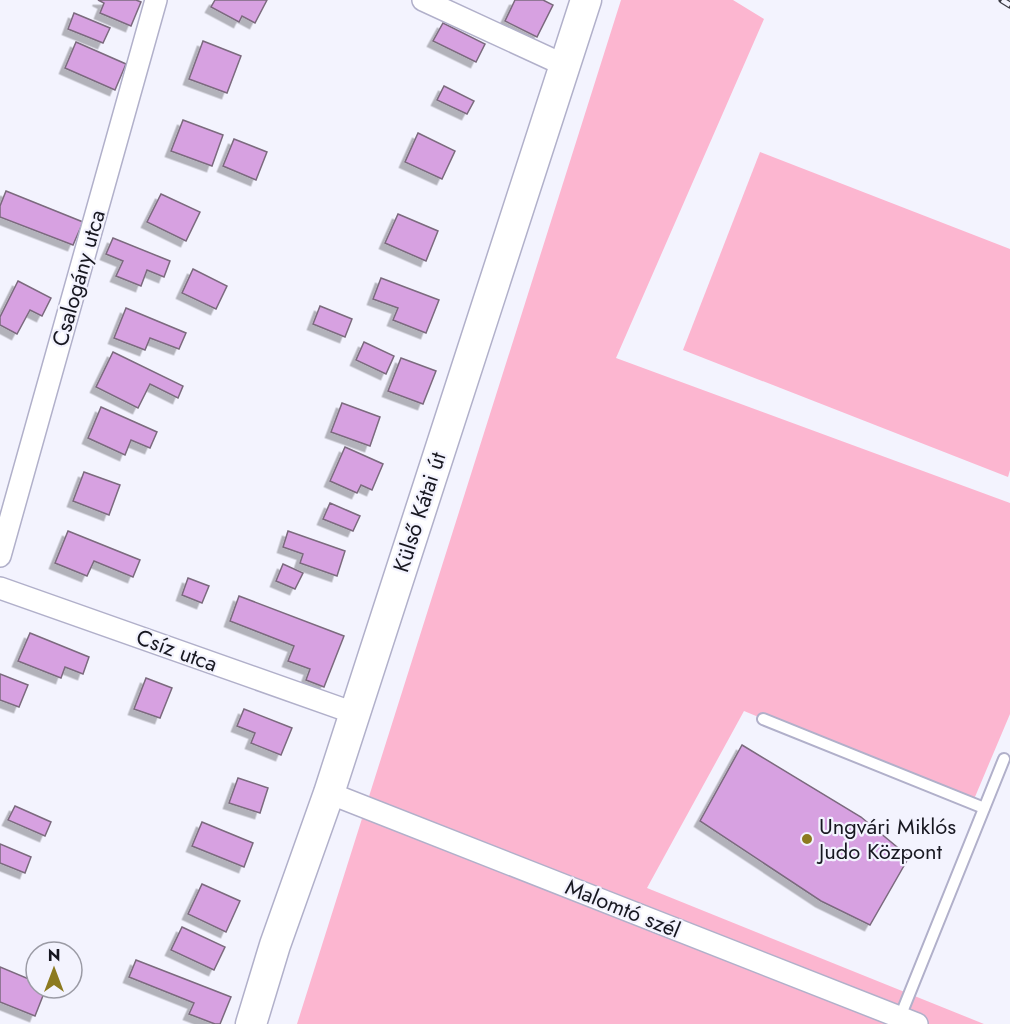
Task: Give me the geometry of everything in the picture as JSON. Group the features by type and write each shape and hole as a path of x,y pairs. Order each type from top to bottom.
{"main road":[{"name":"Külső Kátai út","path":"250,1024 274,945 328,793 586,0"}],"street":[{"name":"Csalogány utca","path":"2,542 156,0"},
{"path":"423,0 564,65"},
{"name":"Csíz utca","path":"0,588 354,713"},
{"name":"Malomtó szél","path":"328,793 908,1021"}],"lane":[{"path":"764,719 984,808"},
{"path":"908,1021 984,808 1004,759"}],"shaded area":[{"path":"621,0 733,0 764,19 616,358 1010,503 1010,714 972,804 744,711 647,888 984,1024 297,1024"},
{"path":"760,152 1010,249 1010,470 1008,477 683,350"}],"building":[{"path":"98,0 141,2 131,26 100,13 104,3"},
{"path":"215,0 267,0 255,23 242,16 239,22 211,7"},
{"path":"515,0 543,0 553,5 537,37 505,21"},
{"path":"74,13 110,28 103,43 68,29"},
{"path":"443,23 485,44 476,62 433,41"},
{"path":"203,41 241,56 227,93 189,79"},
{"path":"76,42 126,64 115,90 65,68"},
{"path":"444,86 474,101 467,114 437,100"},
{"path":"183,120 223,135 212,166 171,151"},
{"path":"418,133 455,151 442,179 405,162"},
{"path":"234,139 267,152 256,180 223,166"},
{"path":"6,191 83,222 73,245 0,217 0,206"},
{"path":"161,194 200,212 186,241 147,222"},
{"path":"398,214 438,231 426,261 385,243"},
{"path":"113,238 170,261 164,277 147,270 141,286 116,276 123,261 106,254"},
{"path":"193,269 227,286 216,309 182,293"},
{"path":"381,278 439,300 426,333 393,320 398,308 373,299"},
{"path":"18,281 51,298 42,316 30,310 17,334 0,325 0,317"},
{"path":"320,306 352,319 345,337 313,324"},
{"path":"126,308 186,333 179,349 150,338 145,350 114,338"},
{"path":"364,342 394,356 386,374 356,360"},
{"path":"113,352 183,386 178,398 150,384 138,408 96,387"},
{"path":"401,358 436,371 423,404 388,391"},
{"path":"342,403 380,417 370,446 331,432"},
{"path":"101,407 157,432 150,448 131,440 125,455 88,438"},
{"path":"345,447 383,464 372,490 361,485 357,493 330,481"},
{"path":"84,472 120,485 109,515 73,501"},
{"path":"330,503 360,516 353,531 323,519"},
{"path":"68,531 140,560 133,577 94,561 87,576 55,563"},
{"path":"288,531 345,551 337,576 300,563 303,554 283,547"},
{"path":"283,564 303,573 295,589 276,581"},
{"path":"188,578 209,586 202,603 182,595"},
{"path":"239,596 344,636 324,687 306,680 310,669 288,661 294,646 230,621"},
{"path":"30,633 89,657 83,674 65,667 61,678 18,661"},
{"path":"0,674 28,685 19,707 0,700"},
{"path":"146,678 172,688 160,718 134,709"},
{"path":"244,709 292,728 281,755 251,743 255,733 237,726"},
{"name":"Ungvári Miklós Judo Központ","path":"742,745 861,817 909,857 870,925 821,901 700,821"},
{"path":"238,778 268,788 260,813 229,803"},
{"path":"15,806 51,822 45,836 8,820"},
{"path":"202,822 253,843 244,867 192,846"},
{"path":"0,844 31,857 25,873 0,863"},
{"path":"202,884 240,901 226,932 188,914"},
{"path":"182,927 225,947 214,970 171,950"},
{"path":"136,960 231,997 220,1024 189,1014 194,1003 129,977"},
{"path":"0,967 24,977 24,1000 41,1000 35,1016 0,1002"}],"railway":[{"path":"1002,0 1010,5"}],"place":[{"name":"Ungvári Miklós Judo Központ","path":"807,839"}]}
